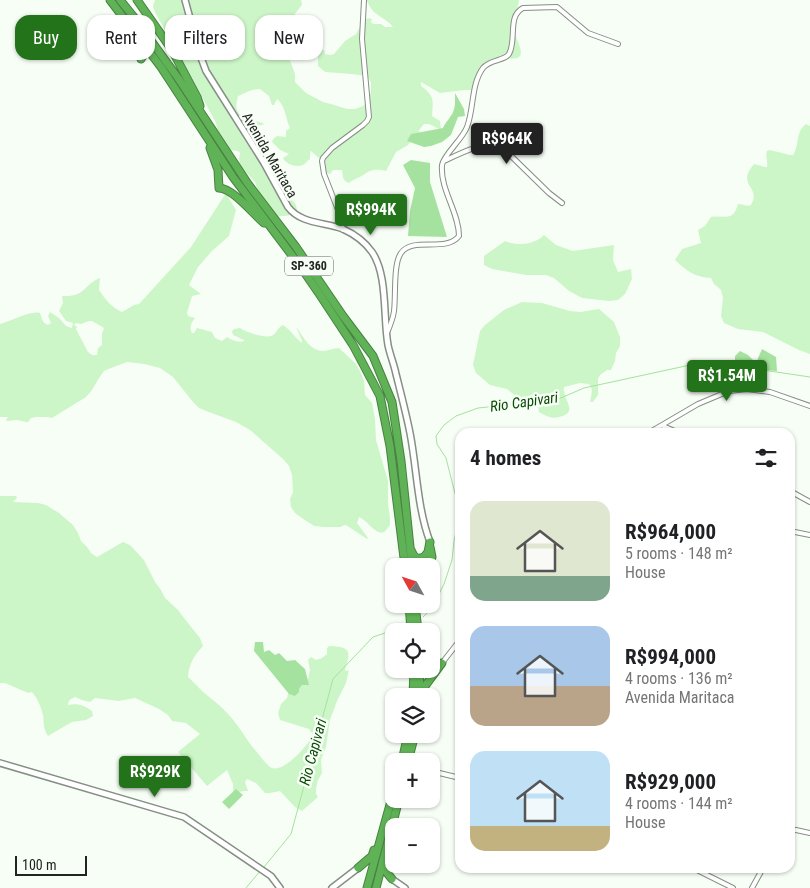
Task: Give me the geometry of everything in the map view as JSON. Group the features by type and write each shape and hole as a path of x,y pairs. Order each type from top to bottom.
{"highway":[{"name":"SP-360","path":"110,0 122,15"},
{"name":"SP-360","path":"120,0 172,70 248,184 296,247 373,356 392,402 401,461 411,558"},
{"path":"137,0 172,50 197,97 201,113"},
{"name":"SP-360","path":"155,59 243,191 300,266 337,320 353,345 380,396 390,446 403,558"},
{"path":"151,60 161,67"},
{"path":"201,128 218,170 219,188 232,193 274,232"},
{"path":"410,547 413,554 419,559 428,552 430,542"},
{"path":"430,542 432,558"},
{"path":"424,688 442,663"},
{"path":"367,888 389,808"},
{"path":"358,868 372,856 384,824"},
{"path":"376,888 385,853"},
{"path":"358,868 368,866 367,888"},
{"path":"387,873 392,879"},
{"path":"376,888 381,875 385,874 392,879"}],"street":[{"name":"Avenida Maritaca","path":"185,0 206,71 264,162 292,213 302,219 343,230 357,236 372,251 378,261 388,345 402,396 423,515 430,542"},
{"path":"343,230 338,210 324,174 322,161 332,148 364,125 370,117 362,39 364,0"},
{"path":"387,333 394,313 399,256 410,246 452,243 458,236 456,222 443,177 444,161 467,127 480,73 488,63 507,57 509,54 513,41 515,17 519,10 523,8 557,8 588,33 618,44"},
{"path":"444,161 489,144 499,147 506,151 549,193 562,203"},
{"path":"659,428 698,404 729,391 747,389 770,392 810,406"},
{"path":"663,426 668,428"},
{"path":"795,494 810,502"},
{"path":"795,532 810,535"},
{"path":"442,663 455,646"},
{"path":"0,763 184,817 271,876 280,888"},
{"path":"440,773 455,777"},
{"path":"795,830 810,833"},
{"path":"332,888 358,868"},
{"path":"704,873 733,888"},
{"path":"752,888 760,873"},
{"path":"392,879 405,888"}],"shaded area":[{"path":"155,0 301,0 302,5 294,15 255,15 255,60 290,60 295,74 295,82 306,93 323,102 347,109 363,106 368,100 371,92 371,83 368,76 325,72 318,66 318,60 323,60 323,50 325,54 334,54 345,41 356,34 363,22 368,18 372,19 371,22 373,24 393,27 373,11 366,0 519,0 517,11 513,14 515,33 521,53 520,56 513,59 501,59 491,64 473,90 440,93 421,82 421,86 431,96 433,102 432,116 440,121 441,130 429,124 424,124 419,130 420,135 396,152 386,171 372,170 349,183 344,179 342,170 333,170 330,174 327,173 321,160 311,151 310,159 303,165 294,166 286,162 283,158 289,154 280,150 272,142 277,136 286,137 286,131 290,128 280,102 277,99 274,105 272,105 269,96 260,89 251,90 238,96 236,104 239,114 265,124 252,128 247,137 249,141 269,160 283,193 296,206 297,210 293,213 279,216 277,220 264,208 255,182 241,167 240,153 231,150 219,139 216,123 182,60 245,60 245,15 165,15 165,31 153,6"},
{"path":"455,93 464,109 465,116 458,117 451,135 442,142 424,147 407,141 411,134 443,128 453,112"},
{"path":"806,124 810,126 810,354 763,332 738,329 724,323 721,316 723,298 721,290 714,284 711,278 691,273 675,260 682,249 701,243 698,230 705,226 711,217 728,217 734,213 738,204 751,205 754,199 747,177 749,171 754,164 767,167 767,151 793,155 800,131"},
{"path":"411,160 430,163 430,182 447,237 408,236 410,211 415,188 403,165"},
{"path":"226,193 236,210 229,236 198,267 189,285 201,294 192,296 187,313 188,316 195,318 191,325 192,333 197,328 212,332 215,338 222,341 227,337 242,342 244,340 233,335 232,331 234,329 240,328 255,334 268,336 273,335 283,325 302,343 296,327 314,349 323,351 339,348 356,364 364,381 365,395 372,403 376,440 388,481 390,525 384,532 378,532 359,517 357,523 367,539 346,525 341,527 314,526 295,513 291,507 290,499 293,492 292,475 289,466 283,459 250,430 236,422 199,408 173,377 160,368 127,362 104,371 86,397 52,418 36,417 26,422 17,420 7,421 8,417 0,417 0,324 36,312 40,313 43,322 48,325 51,323 48,316 50,312 66,326 72,328 73,323 66,321 59,311 63,303 62,296 76,295 100,278 99,290 109,303 122,312 139,304 191,247","holes":["92,321 104,328 102,345 98,348 97,355 92,355 88,352 76,329 77,327 74,325 76,323 81,324"]},
{"path":"544,235 556,245 573,251 614,245 613,260 618,272 631,269 632,279 625,294 618,300 609,301 582,298 569,291 554,278 546,275 526,275 492,269 484,265 484,256 505,241 514,244 525,244 536,241"},
{"path":"522,302 542,303 580,312 599,309 614,322 620,337 620,346 611,370 607,370 598,379 598,395 593,402 590,402 592,390 589,384 580,383 564,387 569,405 568,412 556,418 546,416 539,412 538,405 553,404 532,397 520,400 507,389 490,385 476,373 473,365 480,331 504,310"},
{"path":"762,349 776,357 777,371 762,370 757,364"},
{"path":"740,351 748,355 755,362 756,371 747,369 735,361 735,356"},
{"path":"0,496 16,496 17,498 13,502 38,503 46,505 59,513 73,525 81,541 97,557 123,542 130,545 144,560 165,598 178,610 200,638 203,646 192,660 188,677 228,714 264,761 272,768 283,766 289,762 301,751 313,735 309,729 280,720 278,713 281,704 287,698 289,690 308,679 310,670 308,660 311,657 316,660 322,658 327,654 329,646 345,648 348,657 345,669 346,671 349,670 346,683 330,720 326,747 321,760 322,773 316,788 318,797 302,811 295,807 280,791 265,793 256,783 247,779 245,782 248,791 233,794 233,784 227,770 207,786 178,752 200,734 186,723 172,721 168,715 159,709 135,698 119,701 95,698 90,702 75,697 69,701 68,705 78,704 84,706 92,711 93,716 86,720 72,722 48,736 44,729 40,706 32,692 28,693 5,683 0,683"},
{"path":"255,642 263,642 264,652 269,650 275,655 279,653 287,661 295,660 305,669 309,685 302,685 295,696 289,694 254,651"},
{"path":"236,789 243,795 229,809 222,802"}],"waterway":[{"name":"Rio Capivari","path":"455,493 446,458 437,444 436,436 444,425 456,416 478,408 556,400 584,388 704,362 745,367"},
{"name":"Rio Capivari","path":"756,369 810,377"},
{"name":"Rio Capivari","path":"423,617 432,608 444,584 452,560 455,536"},
{"name":"Rio Capivari","path":"264,867 291,834 333,679 373,637 385,633"},
{"name":"Rio Capivari","path":"246,888 261,870"}]}
